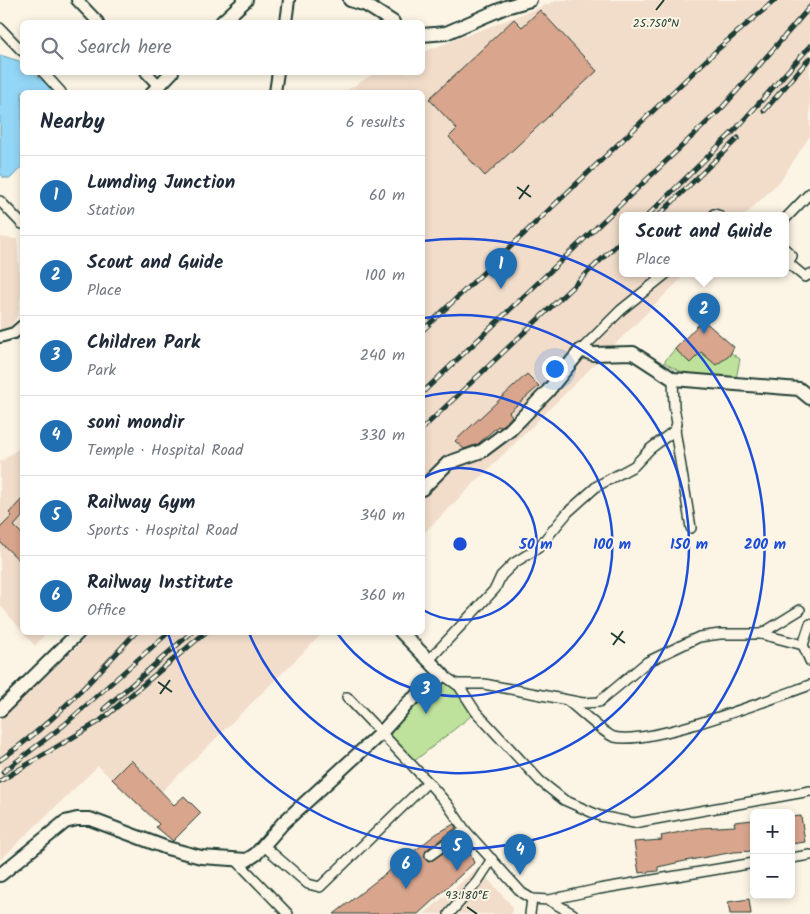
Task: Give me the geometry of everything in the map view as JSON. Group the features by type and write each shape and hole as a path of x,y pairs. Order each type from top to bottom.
{"main road":[{"path":"224,20 246,0"},
{"path":"350,0 366,5 390,20"},
{"path":"425,35 446,33 506,7 530,0"},
{"path":"156,89 169,75"},
{"path":"425,486 448,463 482,451 510,430 548,391 581,350 594,354 633,353 673,379 804,388 810,398"},
{"path":"0,710 76,635"},
{"path":"0,875 65,822 77,819 90,819 167,848 201,857 248,860 264,846 283,824 380,733 409,702 443,675 430,659 404,635"}],"street":[{"path":"77,0 96,20"},
{"path":"286,20 289,0"},
{"path":"0,28 20,49"},
{"path":"45,75 60,90"},
{"path":"148,75 156,89"},
{"path":"276,90 278,75"},
{"path":"789,215 810,193"},
{"path":"0,201 20,222"},
{"path":"789,265 805,277 810,274"},
{"path":"581,350 621,310 662,277"},
{"path":"0,337 14,333 20,328"},
{"path":"673,379 674,408 677,423 675,430 691,528"},
{"path":"430,659 495,589 501,576 514,564 538,548 568,512 597,486 634,466 650,449 675,430"},
{"path":"761,634 800,610"},
{"path":"810,624 803,645 810,661"},
{"path":"456,684 484,684 583,703 599,702 647,662 699,637 720,634 761,634 803,645"},
{"path":"443,675 456,684 476,712 540,781 564,800 600,816 634,823 810,790"},
{"path":"566,700 612,737 628,738 677,730 810,685"},
{"path":"347,697 428,782 448,805 465,830 522,893 532,899 550,900 750,864"},
{"path":"264,846 308,884 320,887 428,782"},
{"path":"430,855 465,830"},
{"path":"795,857 810,855"},
{"path":"448,914 492,859"},
{"path":"236,860 288,914"},
{"path":"530,914 532,899"},
{"path":"550,900 573,914"}],"shaded area":[{"path":"559,0 810,0 810,136 781,180 748,212 619,212 619,277 683,277 425,532 425,90 347,90 372,75 425,75 425,51"},
{"path":"0,237 17,239 20,301 18,314 10,328 0,332"},
{"path":"20,447 20,629 0,605 0,462"},
{"path":"26,635 44,635 35,646"},
{"path":"89,635 321,635 143,810 98,766 0,860 0,720"},
{"path":"478,868 513,907 512,914 424,914"}],"green space":[{"path":"675,349 690,362 701,352 731,353 740,359 736,379 698,376 681,372 664,362"},
{"path":"443,675 459,686 476,712 412,763 381,733"}],"water":[{"path":"0,55 20,61 20,75 36,75 53,90 20,90 20,168 11,178 4,178 0,173"}],"building":[{"path":"540,10 597,71 485,176 449,137 457,129 429,99 514,19 522,27"},
{"path":"703,320 734,347 729,356 716,365 701,352 690,363 675,349"},
{"path":"527,374 539,386 509,412 512,416 505,424 500,427 498,426 478,444 464,449 455,441"},
{"path":"20,501 20,519 14,526 20,532 20,561 0,542 0,528 12,516 9,513"},
{"path":"131,760 174,805 184,796 201,813 173,841 156,827 159,824 112,779"},
{"path":"801,816 805,842 795,843 795,817"},
{"path":"750,820 750,851 734,852 685,861 658,867 658,871 639,873 634,842 662,840 661,836 700,828 735,826 734,822"},
{"path":"454,824 456,828 426,850 425,858 428,861 433,860 464,838 474,863 418,914 334,914 436,834"},
{"path":"749,899 751,914 730,914 728,902"}],"railway":[{"path":"425,328 718,49 775,0"},
{"path":"425,390 721,109 810,7"},
{"path":"651,212 736,129 810,46"},
{"path":"764,111 810,58"},
{"path":"662,212 738,138"},
{"path":"425,426 619,243"},
{"path":"0,760 37,732 88,683 133,635"},
{"path":"3,772 64,725 166,635"},
{"path":"104,709 189,635"},
{"path":"0,781 100,721 202,635"}],"place":[{"name":"Lumding Junction","path":"501,289"},
{"name":"Scout and Guide","path":"704,334"},
{"name":"Children Park","path":"426,714"},
{"name":"Railway Gym","path":"457,871"},
{"name":"soni mondir","path":"520,875"},
{"name":"Railway Institute","path":"406,889"}]}
